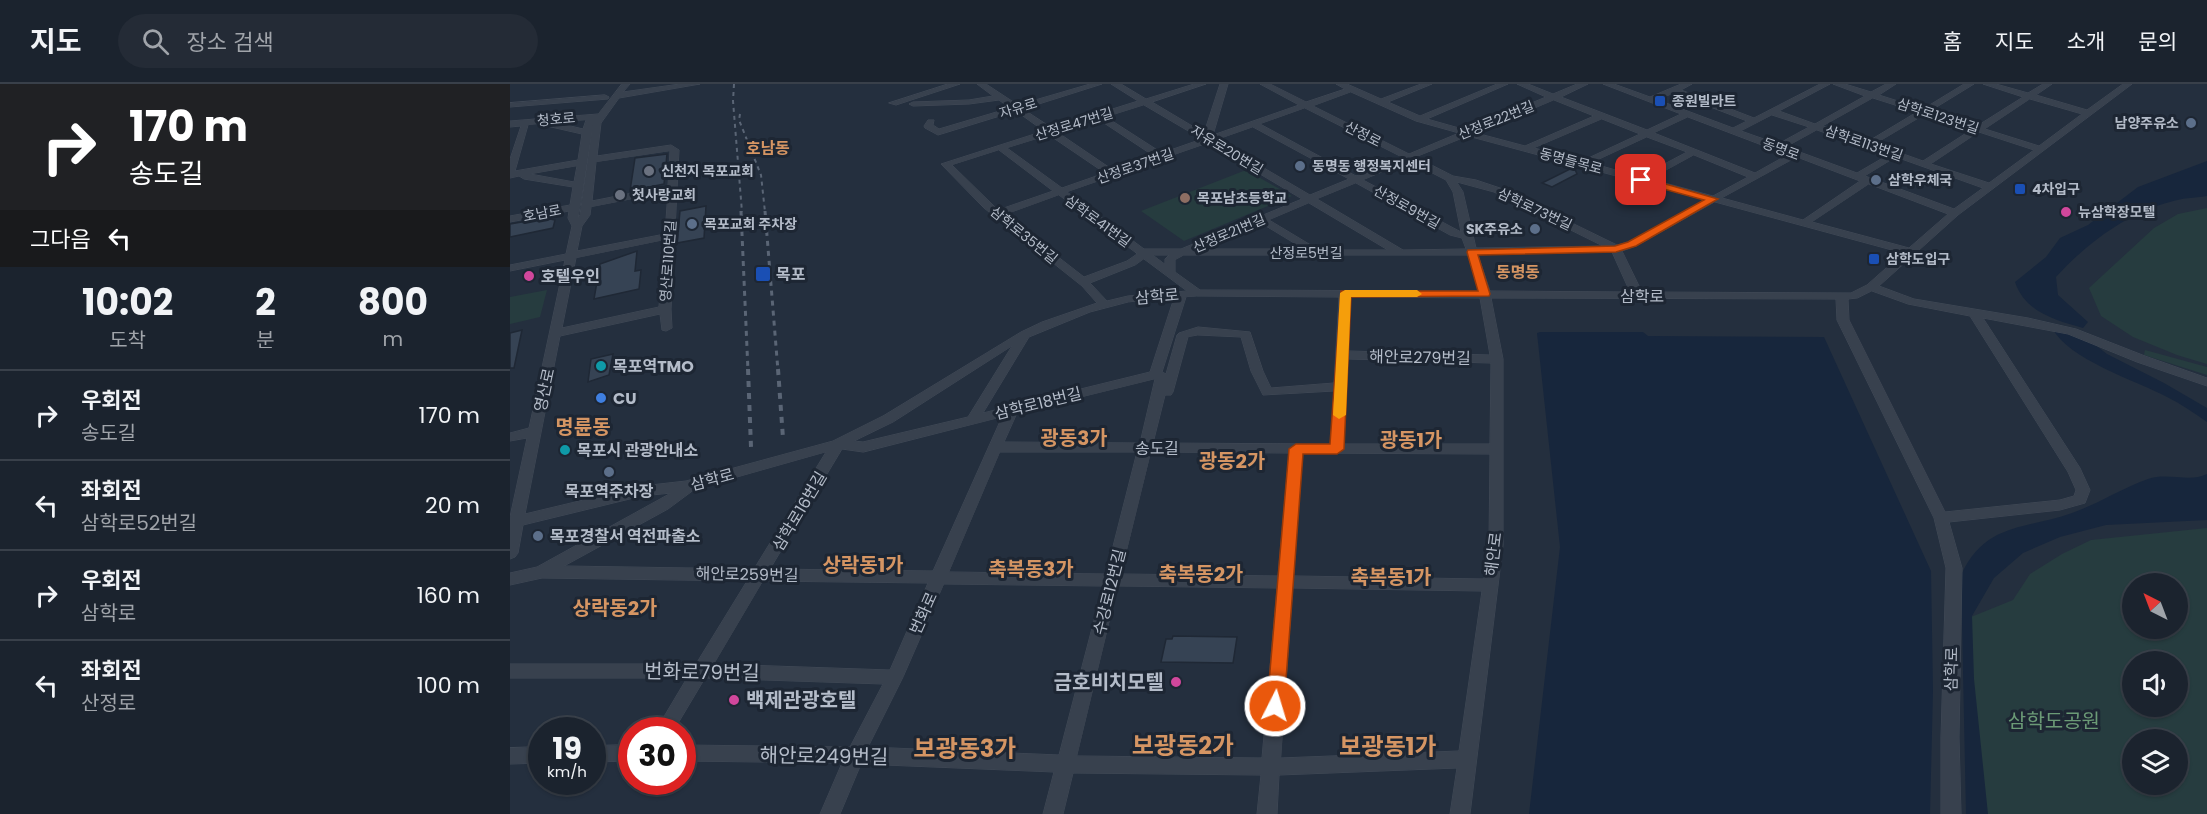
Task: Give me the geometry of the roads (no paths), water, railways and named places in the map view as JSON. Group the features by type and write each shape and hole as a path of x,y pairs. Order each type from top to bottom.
{"street":[{"name":"영산로","path":"577,226 573,218 574,207 578,186 587,161 598,106 616,84"},
{"name":"영산로","path":"511,545 577,226 585,215 587,205 586,133 626,84"},
{"path":"616,96 696,84"},
{"path":"911,101 956,84"},
{"path":"981,84 1113,174"},
{"name":"자유로","path":"911,101 914,110 924,122 930,123 928,126 938,132 1098,84"},
{"name":"자유로20번길","path":"1115,84 1401,252"},
{"name":"산정로47번길","path":"946,164 1202,84"},
{"path":"1208,140 1209,128 1224,84"},
{"name":"산정로","path":"1264,84 1450,178"},
{"path":"1380,102 1428,84"},
{"path":"1419,119 1504,84"},
{"path":"1521,84 1757,177"},
{"name":"산정로22번길","path":"1408,157 1584,84"},
{"name":"동명로","path":"1606,84 1955,213"},
{"path":"1620,89 1632,84"},
{"path":"1651,100 1688,84"},
{"path":"1798,84 1815,90"},
{"path":"1734,131 1826,84"},
{"name":"삼학로123번길","path":"1837,84 2039,149"},
{"path":"1778,148 1892,84"},
{"path":"1868,145 1970,84"},
{"path":"1987,84 2088,113"},
{"path":"1924,164 2048,84"},
{"name":"삼학로","path":"517,521 642,491 695,484 838,444 888,419 1026,333 1066,315 1104,304 1148,296 1197,293 1345,293 1853,296 1871,287 1955,213 2128,84"},
{"name":"산정로37번길","path":"997,214 1307,105 1346,86"},
{"name":"동명들목로","path":"1346,86 1419,119 1465,133 1911,252"},
{"path":"1673,90 1755,121"},
{"path":"510,105 605,97"},
{"path":"893,103 1004,99"},
{"path":"552,122 598,106"},
{"name":"삼학로113번길","path":"1773,112 1989,187"},
{"path":"1583,164 1688,114"},
{"path":"1099,116 1162,157"},
{"path":"1525,149 1601,116"},
{"name":"청호로","path":"510,126 596,118"},
{"path":"552,122 586,133"},
{"name":"청호로","path":"510,126 552,122"},
{"name":"산정로9번길","path":"1254,124 1454,233 1467,236"},
{"path":"510,174 525,126"},
{"name":"삼학로41번길","path":"1000,147 1142,254 1172,272 1197,293"},
{"name":"영산로110번길","path":"556,333 664,309 675,151 671,148 587,161"},
{"path":"1641,180 1694,152"},
{"path":"1638,296 1616,249 1632,244 1796,154"},
{"path":"1857,177 1895,154"},
{"name":"산정로21번길","path":"1181,253 1408,157"},
{"path":"510,174 587,161"},
{"name":"삼학로35번길","path":"946,164 997,214 1082,282 1104,304"},
{"path":"510,174 578,186"},
{"path":"1450,178 1458,192 1467,236 1485,294"},
{"name":"삼학로73번길","path":"1450,178 1473,182 1497,190 1616,249"},
{"path":"1805,223 1868,181"},
{"path":"587,205 672,188"},
{"name":"호남로","path":"510,219 574,207"},
{"path":"1261,219 1316,252"},
{"path":"510,268 670,236"},
{"name":"산정로5번길","path":"1142,254 1616,249"},
{"path":"1148,296 1157,290 1172,272 1170,259 1181,253"},
{"path":"1082,282 1131,263 1142,254"},
{"path":"1871,287 1912,302 2064,328 2207,382"},
{"path":"1337,449 1345,293"},
{"path":"1155,375 1181,294"},
{"name":"해안로","path":"1460,814 1496,545 1497,359 1485,294"},
{"name":"삼학로","path":"1842,297 1843,320 1941,518 1954,568 1950,737 1952,814"},
{"path":"664,309 666,328"},
{"path":"1941,518 2060,505 2079,499 2082,495 2081,484 2075,471 1974,313"},
{"path":"1157,403 1164,401 1183,335 1198,331 1246,334 1257,371 1267,392 1341,386"},
{"path":"973,418 1026,333"},
{"name":"해안로279번길","path":"1343,355 1497,359"},
{"name":"수강로12번길","path":"1053,814 1157,403 1162,381 1160,375 1155,375"},
{"name":"삼학로18번길","path":"838,444 863,447 973,418 1155,375"},
{"name":"번화로","path":"830,814 855,755 895,677 1012,410"},
{"path":"510,437 536,431"},
{"name":"삼학로16번길","path":"673,717 762,574 838,444"},
{"name":"송도길","path":"996,447 1498,449"},
{"path":"1267,814 1296,449"},
{"path":"510,584 542,572 663,505 695,484"},
{"name":"해안로259번길","path":"510,579 542,572 1490,585"},
{"name":"번화로79번길","path":"510,671 702,671 895,677"},
{"name":"해안로249번길","path":"696,753 855,755 1066,764 1271,767 1469,759"},
{"path":"510,756 528,755"}],"water":[{"path":"2207,161 2207,196 2183,199 2154,207 2123,222 2080,253 2056,277 2058,295 2088,322 2083,328 2052,318 2026,301 2015,282 2046,257 2060,238 2088,225 2138,187"},
{"path":"2052,328 2085,337 2107,354 2207,408 2207,422 2154,390 2087,359 2073,350"},
{"path":"1643,332 1648,336 1824,337 1931,571 1933,691 1930,814 1529,814 1560,547 1537,333"},
{"path":"2207,474 2207,520 2106,525 2060,537 2023,553 1994,578 1972,616 1974,679 1988,814 1966,814 1961,575 1971,558 1982,545 2008,530 2072,513 2148,479 2156,477 2193,478"}],"railway":[{"path":"734,84 733,101 742,212"},
{"path":"740,114 739,120 761,175 765,212"},
{"path":"741,211 748,371"},
{"path":"765,211 778,371"},
{"path":"748,369 751,447"},
{"path":"778,369 783,438"}],"place":[{"name":"종원빌라트","path":"1660,101"},
{"name":"남양주유소","path":"2191,123"},
{"name":"동명동 행정복지센터","path":"1300,166"},
{"name":"신천지 목포교회","path":"649,171"},
{"name":"삼학우체국","path":"1876,180"},
{"name":"4차입구","path":"2020,189"},
{"name":"첫사랑교회","path":"620,195"},
{"name":"목포남초등학교","path":"1185,198"},
{"name":"뉴삼학장모텔","path":"2066,212"},
{"name":"목포교회 주차장","path":"692,224"},
{"name":"SK주유소","path":"1535,229"},
{"name":"삼학도입구","path":"1874,259"},
{"name":"목포","path":"763,274"},
{"name":"호텔우인","path":"529,276"},
{"name":"목포역TMO","path":"601,366"},
{"name":"CU","path":"601,398"},
{"name":"목포시 관광안내소","path":"565,450"},
{"name":"목포역주차장","path":"609,472"},
{"name":"목포경찰서 역전파출소","path":"538,536"},
{"name":"금호비치모텔","path":"1176,682"},
{"name":"백제관광호텔","path":"734,700"}],"district":[{"name":"호남동","path":"768,148"},
{"name":"동명동","path":"1518,272"},
{"name":"명륜동","path":"583,427"},
{"name":"광동3가","path":"1074,438"},
{"name":"광동1가","path":"1411,440"},
{"name":"광동2가","path":"1232,461"},
{"name":"상락동1가","path":"863,565"},
{"name":"축복동3가","path":"1031,569"},
{"name":"축복동2가","path":"1201,574"},
{"name":"축복동1가","path":"1391,577"},
{"name":"상락동2가","path":"615,608"},
{"name":"보광동2가","path":"1183,746"},
{"name":"보광동1가","path":"1388,747"},
{"name":"보광동3가","path":"965,749"}],"park label":[{"name":"삼학도공원","path":"2054,721"}]}
